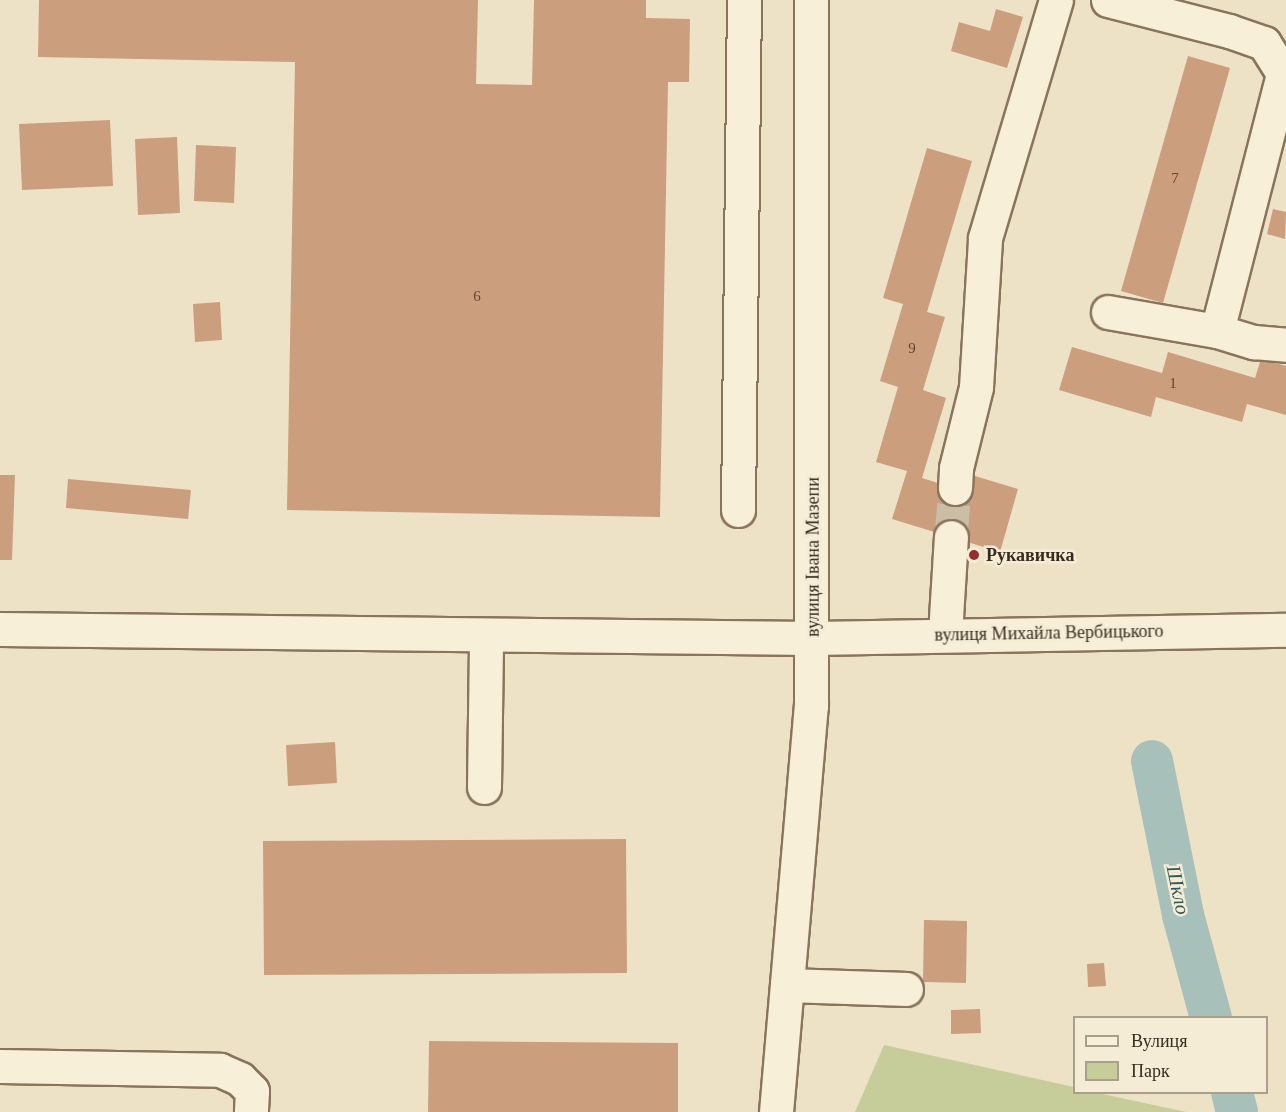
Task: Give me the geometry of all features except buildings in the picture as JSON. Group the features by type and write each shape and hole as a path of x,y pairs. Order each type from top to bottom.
{"street":[{"path":"738,510 744,0"},
{"name":"вулиця Івана Мазепи","path":"776,1112 811,706 813,638 811,0"},
{"path":"955,488 956,468 976,387 985,238 1056,0"},
{"path":"1108,0 1229,31 1264,43 1283,74 1217,331"},
{"path":"1108,312 1217,331 1254,342 1286,345"},
{"path":"945,634 951,537"},
{"name":"вулиця Михайла Вербицького","path":"0,629 813,638 1286,630"},
{"path":"484,787 486,635"},
{"path":"787,985 906,989"},
{"path":"0,1066 220,1070 240,1078 252,1091 251,1112"}],"green space":[{"path":"884,1045 1073,1087 1073,1094 1103,1094 1186,1112 855,1112"}],"waterway":[{"name":"Шкло","path":"1152,761 1183,915 1210,1016"},
{"name":"Шкло","path":"1232,1094 1237,1112"}],"tunnel":[{"path":"951,537 955,488"}],"place":[{"name":"Рукавичка","path":"974,555"}]}
